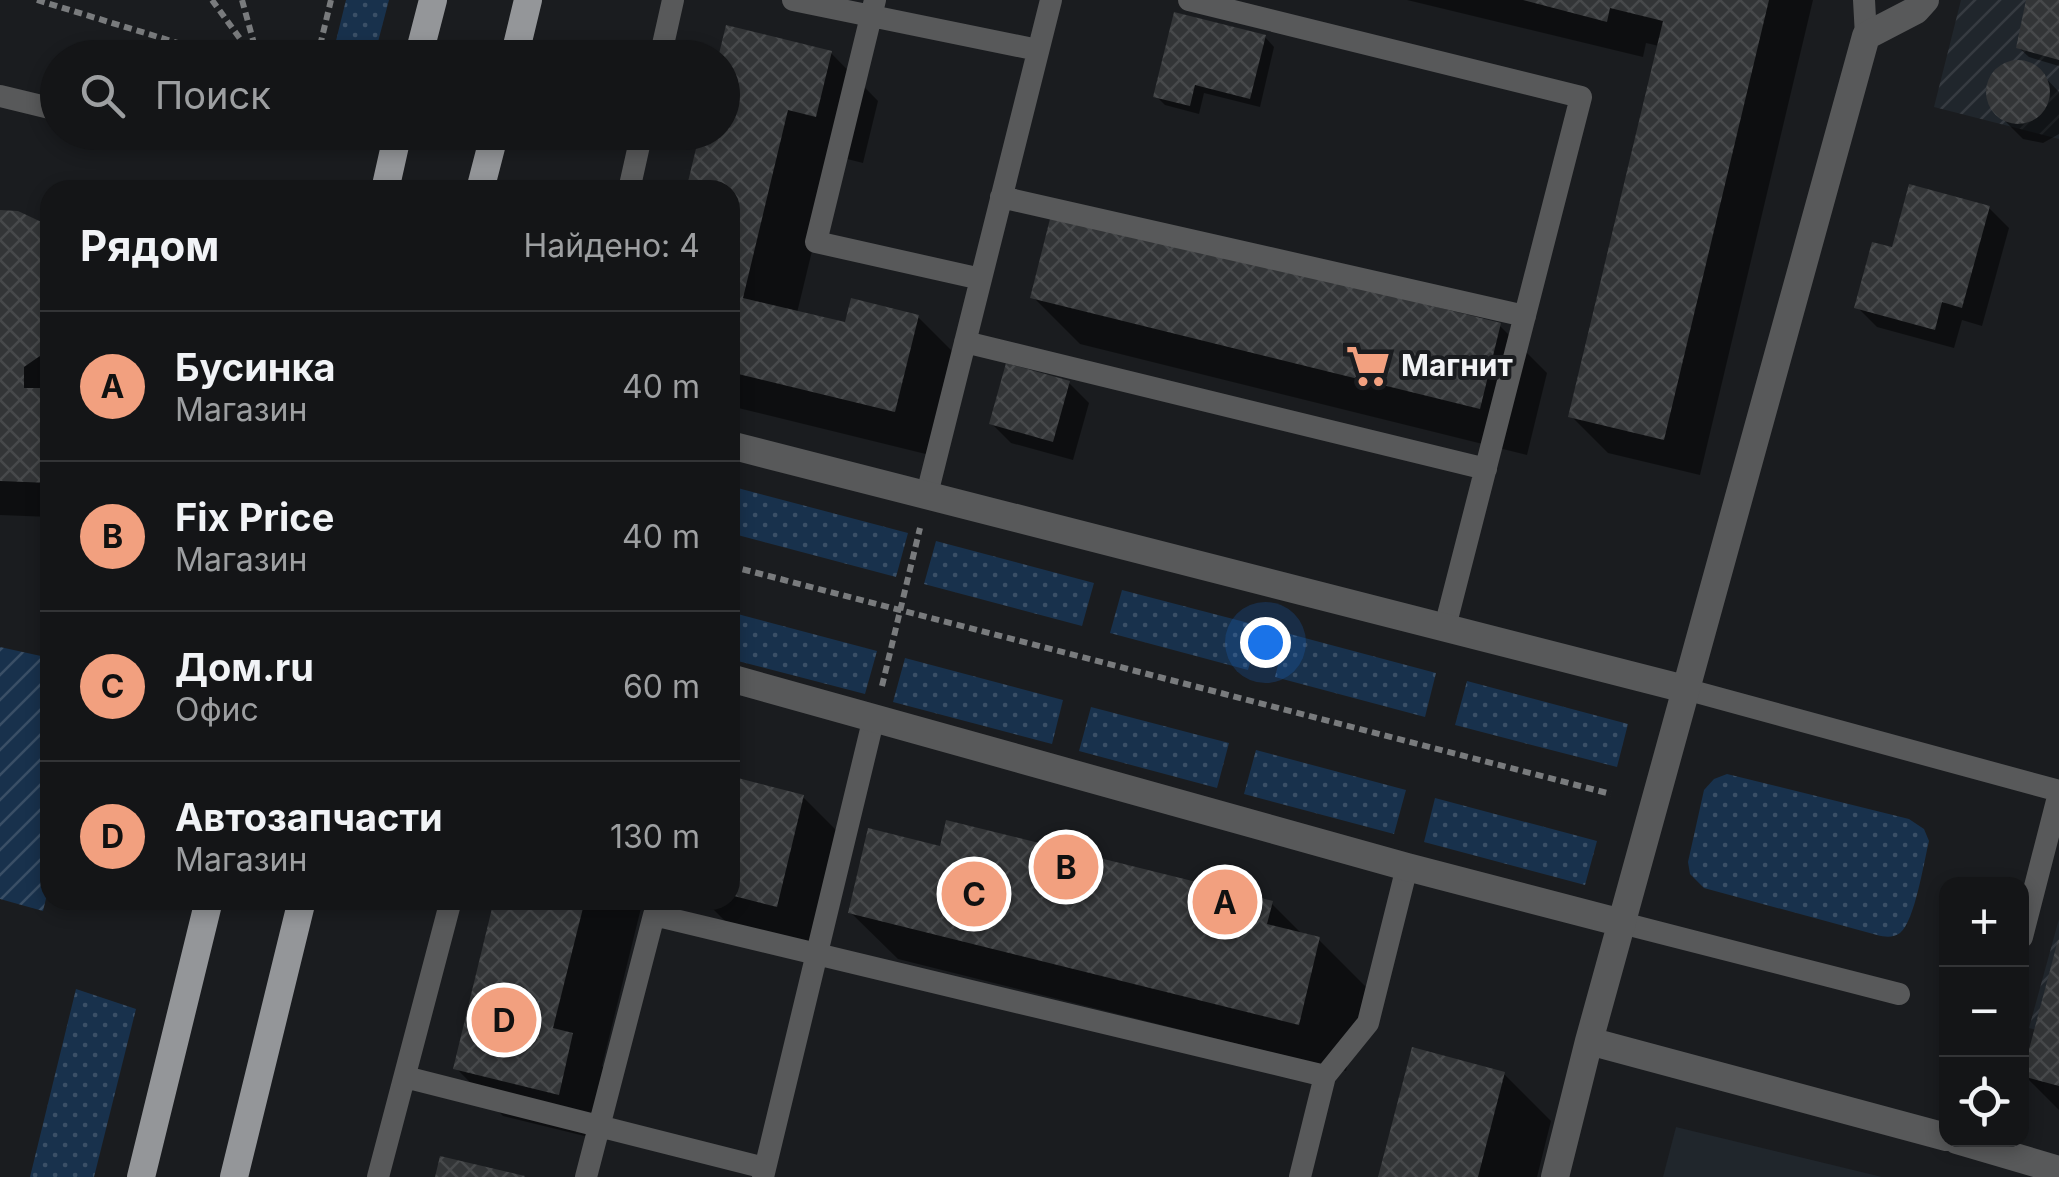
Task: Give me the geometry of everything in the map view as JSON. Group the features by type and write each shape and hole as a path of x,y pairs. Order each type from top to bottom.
{"main road":[{"path":"423,40 433,0"},
{"path":"518,40 528,0"},
{"path":"387,180 394,150"},
{"path":"482,180 490,150"},
{"path":"141,1177 207,910"},
{"path":"234,1177 300,910"}],"street":[{"path":"1555,1177 1866,36 1916,10 1925,0"},
{"path":"740,447 1685,689"},
{"path":"740,681 1622,923"},
{"path":"1589,1041 1939,1134"},
{"path":"1983,1147 2059,1170"}],"lane":[{"path":"664,40 673,0"},
{"path":"793,0 872,8 1038,50"},
{"path":"927,494 1051,0"},
{"path":"1188,0 1581,97 1445,627"},
{"path":"1864,0 1866,36"},
{"path":"872,8 816,242 980,278"},
{"path":"0,96 40,106"},
{"path":"631,180 638,150"},
{"path":"1002,197 1525,316"},
{"path":"965,342 1486,470"},
{"path":"1685,689 2059,792 2029,910"},
{"path":"405,1078 764,1172 874,716"},
{"path":"1300,1177 1324,1076 1368,1024 1407,867"},
{"path":"378,1177 448,910"},
{"path":"586,1177 654,915 1324,1076"},
{"path":"1622,923 1899,994"}],"path":[{"path":"37,0 168,40"},
{"path":"212,0 242,40"},
{"path":"242,0 252,40"},
{"path":"321,40 331,0"},
{"path":"874,716 927,494"},
{"path":"740,569 1611,794"}],"shaded area":[{"path":"346,0 389,0 378,40 336,40"},
{"path":"1961,0 2059,0 2059,139 1934,107"},
{"path":"740,489 908,533 896,577 740,536"},
{"path":"936,541 1094,583 1082,626 924,584"},
{"path":"1122,590 1260,626 1248,670 1110,633"},
{"path":"740,615 877,651 865,694 740,662"},
{"path":"1286,633 1436,673 1425,717 1275,677"},
{"path":"0,647 40,656 43,911 0,899"},
{"path":"905,658 1063,700 1052,744 893,702"},
{"path":"1467,681 1628,724 1617,767 1455,725"},
{"path":"1091,707 1229,743 1217,788 1079,751"},
{"path":"1256,750 1406,790 1394,834 1244,794"},
{"path":"1727,774 1909,819 1924,829 1929,841 1922,876 1910,916 1900,933 1880,936 1704,888 1690,874 1688,862 1704,790 1714,779"},
{"path":"1435,798 1597,841 1585,885 1424,842"},
{"path":"2059,919 2059,1036 2029,1028"},
{"path":"76,989 136,1009 94,1177 30,1177"},
{"path":"1676,1127 1882,1177 1663,1177"}],"building":[{"path":"1523,0 1769,0 1664,440 1568,417 1663,21 1610,8 1607,22"},
{"path":"2026,0 2059,0 2059,60 2016,48"},
{"path":"1174,12 1266,35 1250,99 1195,85 1190,106 1153,97"},
{"path":"726,25 832,51 816,117 788,110 743,298 845,322 851,298 919,315 895,412 740,374 740,180 688,180 696,150 740,150 740,40 722,40"},
{"path":"2018,60 2040,70 2050,92 2040,114 2018,124 1996,114 1986,92 1996,70"},
{"path":"1909,184 1990,206 1962,308 1942,302 1935,330 1854,308 1872,242 1892,247"},
{"path":"0,210 18,211 40,221 40,356 24,367 24,388 40,388 40,483 0,481"},
{"path":"1052,211 1501,323 1480,409 1030,298"},
{"path":"1006,363 1070,381 1053,442 989,424"},
{"path":"740,779 804,795 777,907 740,898"},
{"path":"946,820 1273,901 1267,924 1320,937 1299,1025 848,913 868,828 940,846"},
{"path":"492,910 582,910 553,1028 573,1033 559,1095 453,1069"},
{"path":"2059,940 2059,1086 2029,1078 2029,1050"},
{"path":"1412,1047 1505,1072 1478,1177 1378,1177"},
{"path":"440,1156 525,1176 435,1177"}],"place":[{"name":"Магнит","path":"1368,366"},
{"name":"Fix Price","path":"1066,867"},
{"name":"Дом.ru","path":"974,894"},
{"name":"Бусинка","path":"1225,902"},
{"name":"Автозапчасти","path":"504,1020"}]}
